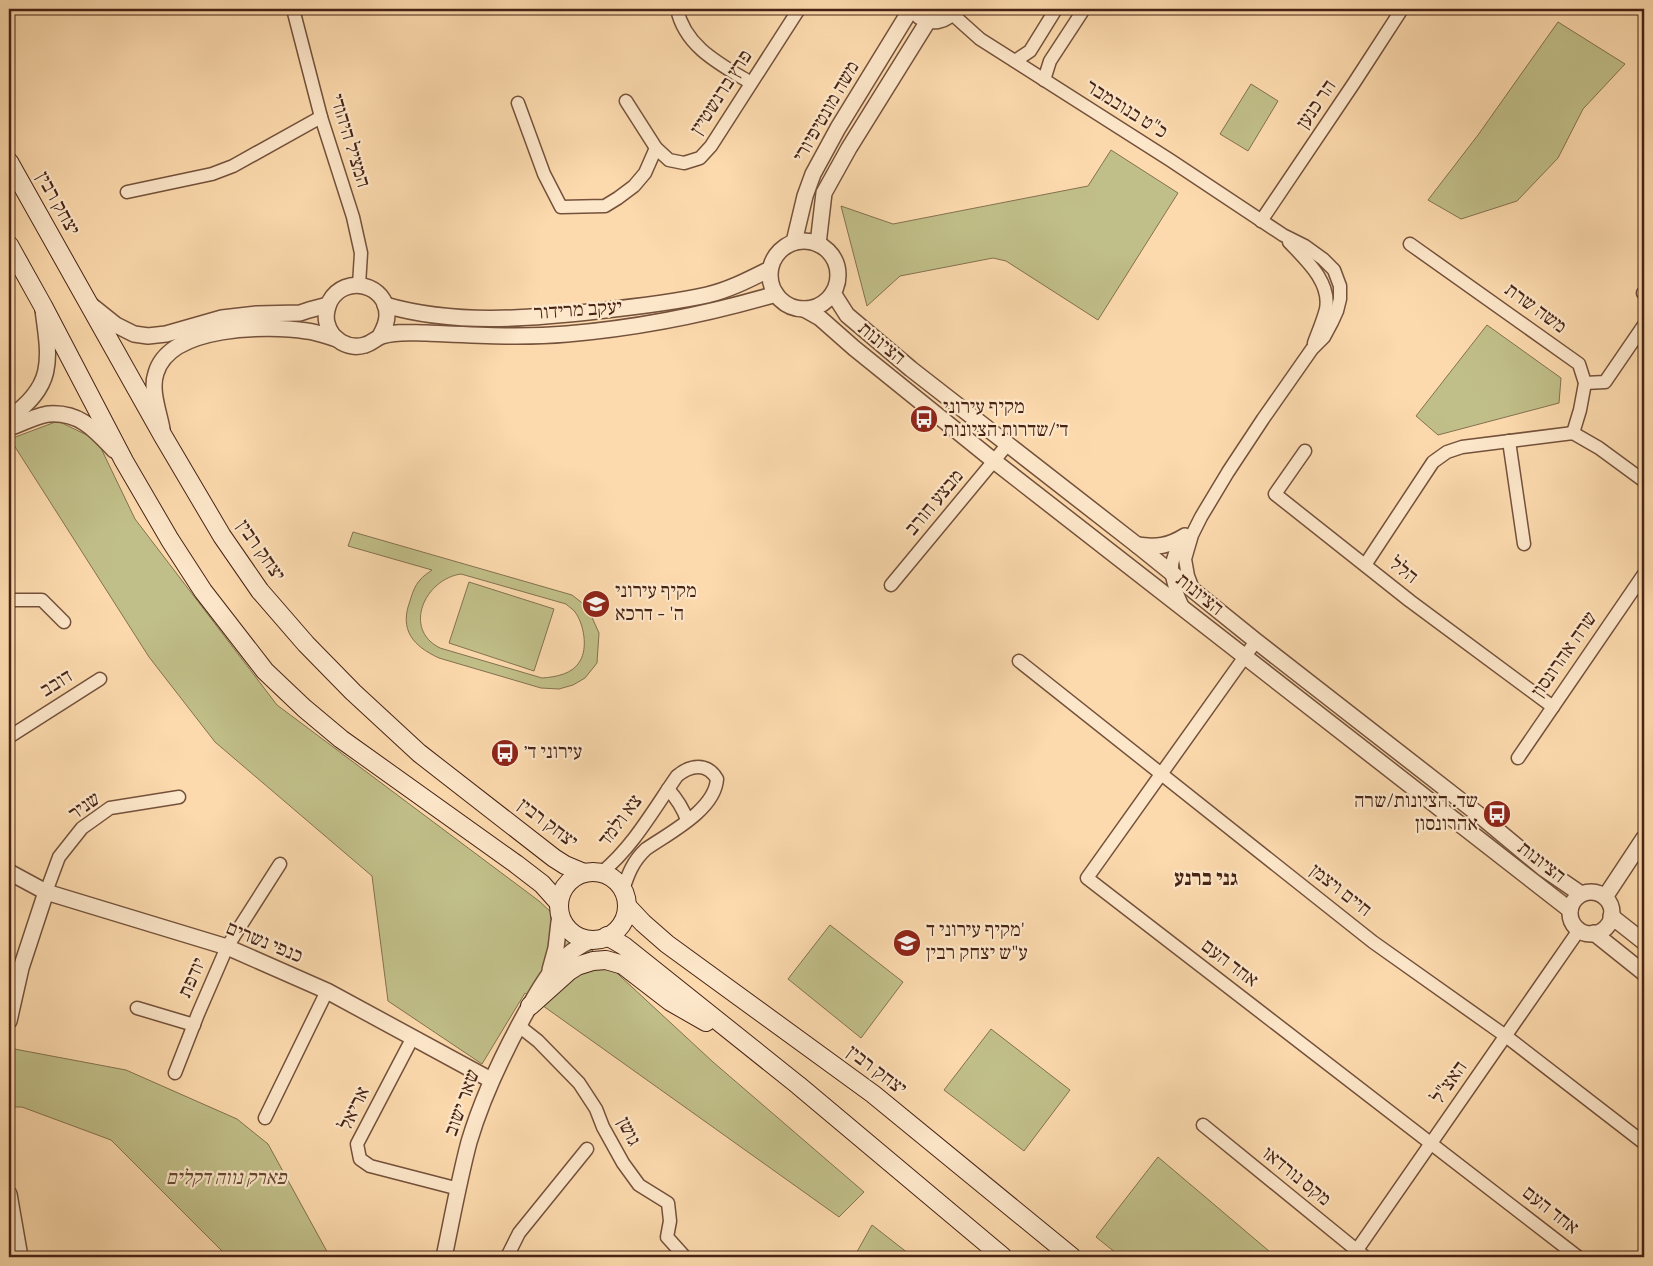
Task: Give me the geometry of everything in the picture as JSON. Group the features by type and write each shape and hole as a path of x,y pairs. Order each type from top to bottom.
{"main road":[{"name":"יצחק רבין","path":"9,162 163,436 222,536 260,591 306,644 353,692 419,753 564,865 593,873"},
{"path":"9,245 124,461 203,591 265,671 304,708 341,739 542,884 560,908 563,921 576,935 584,938 600,938 624,946 798,1085 1002,1257"},
{"path":"560,908 565,888 570,881 593,873 614,879 625,898 623,921 614,932 600,938"},
{"name":"יצחק רבין","path":"625,898 643,923 667,944 873,1094 1072,1257"},
{"path":"530,1006 577,966 593,961 606,960 629,970 686,1011 731,1032"}],"street":[{"name":"המציל היהודי","path":"293,9 321,117 353,216 361,253 359,285"},
{"path":"677,9 687,36 705,54 751,83"},
{"name":"פרץ ברנשטיין","path":"626,101 656,148 669,160 684,163 700,158 711,146 799,9"},
{"path":"912,9 921,18 928,21 938,21 953,11"},
{"name":"משה מונטיפיורי","path":"794,242 805,196 814,174 838,128 912,9"},
{"path":"1015,61 1030,51 1056,9"},
{"path":"1044,80 1050,61 1084,9"},
{"name":"הר כנען","path":"1261,221 1402,9"},
{"name":"כ\"ט בנובמבר","path":"953,11 980,39 1170,160 1282,235 1308,262 1318,275 1324,289 1326,308 1312,349 1262,419 1201,517 1188,546 1185,559 1193,589"},
{"name":"משה מונטיפיורי","path":"818,244 824,193 849,148 928,21"},
{"path":"518,103 544,174 561,207 604,206 618,198 634,186 645,174 656,148"},
{"path":"127,192 212,174 233,166 321,117"},
{"path":"802,241 818,244 831,255 838,271 833,293 815,307 804,309 793,307 783,302 776,294 770,278 773,260 786,246 794,242 802,241"},
{"name":"משה שרת","path":"1410,244 1579,364 1585,383"},
{"name":"יעקב מרידור","path":"385,305 414,312 444,316 498,319 545,317 642,306 708,294 742,283 770,269"},
{"path":"163,436 154,388 155,374 161,362 176,347 202,337 237,329 265,328 310,331 336,339 345,344 364,346 380,336 386,325 387,314 385,305 378,294 370,288 359,285 351,285 337,292 328,305 326,314 327,323 336,339"},
{"name":"הציונות","path":"833,293 847,315 911,369 1172,572 1256,641 1478,814 1543,868 1581,894"},
{"name":"יעקב מרידור","path":"380,336 401,333 567,334 631,327 681,318 776,294"},
{"path":"88,302 116,325 134,334 148,336 166,334 222,318 257,314 300,313 328,305"},
{"path":"9,418 33,398 41,386 46,370 48,352 43,306"},
{"name":"הציונות","path":"804,309 820,318 854,348 994,460 1570,910"},
{"path":"1573,433 1585,383 1605,382 1644,325"},
{"path":"9,428 48,414 73,416 85,422 99,434 124,461"},
{"path":"1364,565 1433,462 1447,452 1462,448 1573,433 1599,448 1644,481"},
{"path":"1509,441 1524,544"},
{"name":"מבצע חורב","path":"891,585 1007,445"},
{"name":"הלל","path":"1305,451 1275,494 1364,565 1553,707"},
{"name":"כ\"ט בנובמבר","path":"1184,609 1175,588 1172,572 1173,556 1185,536 1201,517"},
{"path":"1137,545 1170,545 1185,536"},
{"name":"שרה אהרונסון","path":"1518,758 1644,574"},
{"path":"9,602 14,600 42,600 64,622"},
{"name":"אחד העם","path":"1256,641 1087,878 1578,1257"},
{"name":"חיים ויצמן","path":"1019,661 1374,942 1507,1036 1644,1143"},
{"name":"דובב","path":"9,737 100,679"},
{"name":"צא ולמד","path":"593,873 616,860 631,842 677,776 684,770 697,766 714,774 716,787 712,796 699,812 638,855 630,870 625,898"},
{"name":"צא ולמד","path":"668,789 684,810 687,820"},
{"name":"שניר","path":"46,892 59,857 82,828 110,808 179,797"},
{"path":"1605,897 1644,838"},
{"name":"יודפת","path":"175,1073 227,948 280,864"},
{"name":"כנפי נשרים","path":"9,872 46,892 227,948 327,991 491,1080"},
{"path":"9,1021 21,968 46,892"},
{"path":"1612,916 1606,927 1594,934 1589,934 1579,930 1572,922 1570,910 1576,898 1581,894 1594,892 1605,897 1609,902 1612,916 1644,942"},
{"name":"שאר ישוב","path":"444,1257 470,1141 491,1080 548,973 556,948 560,908"},
{"name":"האצ\"ל","path":"1358,1255 1432,1143 1579,930"},
{"path":"1594,934 1644,973"},
{"name":"שאר ישוב","path":"548,973 572,950 600,938"},
{"path":"265,1118 327,991"},
{"name":"יודפת","path":"137,1008 194,1025"},
{"name":"גושן","path":"519,1026 538,1041 578,1083 596,1109 603,1127 623,1163 639,1185 668,1203 670,1221 667,1237 685,1257"},
{"name":"אריאל","path":"413,1037 357,1144 360,1159 370,1166 459,1188"},
{"name":"מקס נורדאו","path":"1202,1126 1358,1255"},
{"path":"507,1257 519,1233 587,1149"},
{"path":"9,1194 20,1257"}],"green space":[{"path":"1558,22 1625,64 1583,109 1558,158 1517,201 1461,219 1428,200 1478,135"},
{"path":"1251,84 1278,101 1248,151 1220,134"},
{"path":"1111,150 1178,193 1098,320 1006,261 993,258 900,276 867,306 841,206 893,224 1088,186"},
{"path":"1487,325 1561,378 1559,403 1438,435 1416,416"},
{"path":"58,421 97,440 135,519 277,705 539,901 713,1062 864,1192 839,1217 525,993 482,1064 388,1001 372,876 215,742 149,657 10,439"},
{"path":"353,532 572,595 590,613 599,633 597,663 585,678 573,685 559,689 541,688 439,658 415,642 407,629 406,620 415,587 432,570 348,546","holes":["461,574 566,604 574,611 581,623 584,636 584,650 580,661 573,669 558,676 547,678 440,648 429,640 422,629 420,618 423,606 437,585 448,578"]},
{"path":"469,582 554,609 534,671 449,643"},
{"path":"830,925 903,982 861,1038 788,979"},
{"path":"991,1029 1070,1090 1024,1151 944,1090"},
{"name":"פארק נווה דקלים","path":"9,1048 126,1070 237,1119 268,1144 330,1257 228,1257 111,1140 22,1107 9,1107"},
{"path":"1158,1157 1276,1257 1121,1257 1096,1237"},
{"path":"872,1225 913,1257 854,1257"}],"place":[{"name":"מקיף עירוני ד׳/שדרות הציונות","path":"924,419"},
{"name":"מקיף עירוני ה' - דרכא","path":"596,604"},
{"name":"עירוני ד׳","path":"505,753"},
{"name":"שד. הציונות/שרה אהרונסון","path":"1497,814"},
{"name":"מקיף עירוני ד' ע\"ש יצחק רבין","path":"907,943"}],"district":[{"name":"גני ברנע","path":"1206,879"}]}
